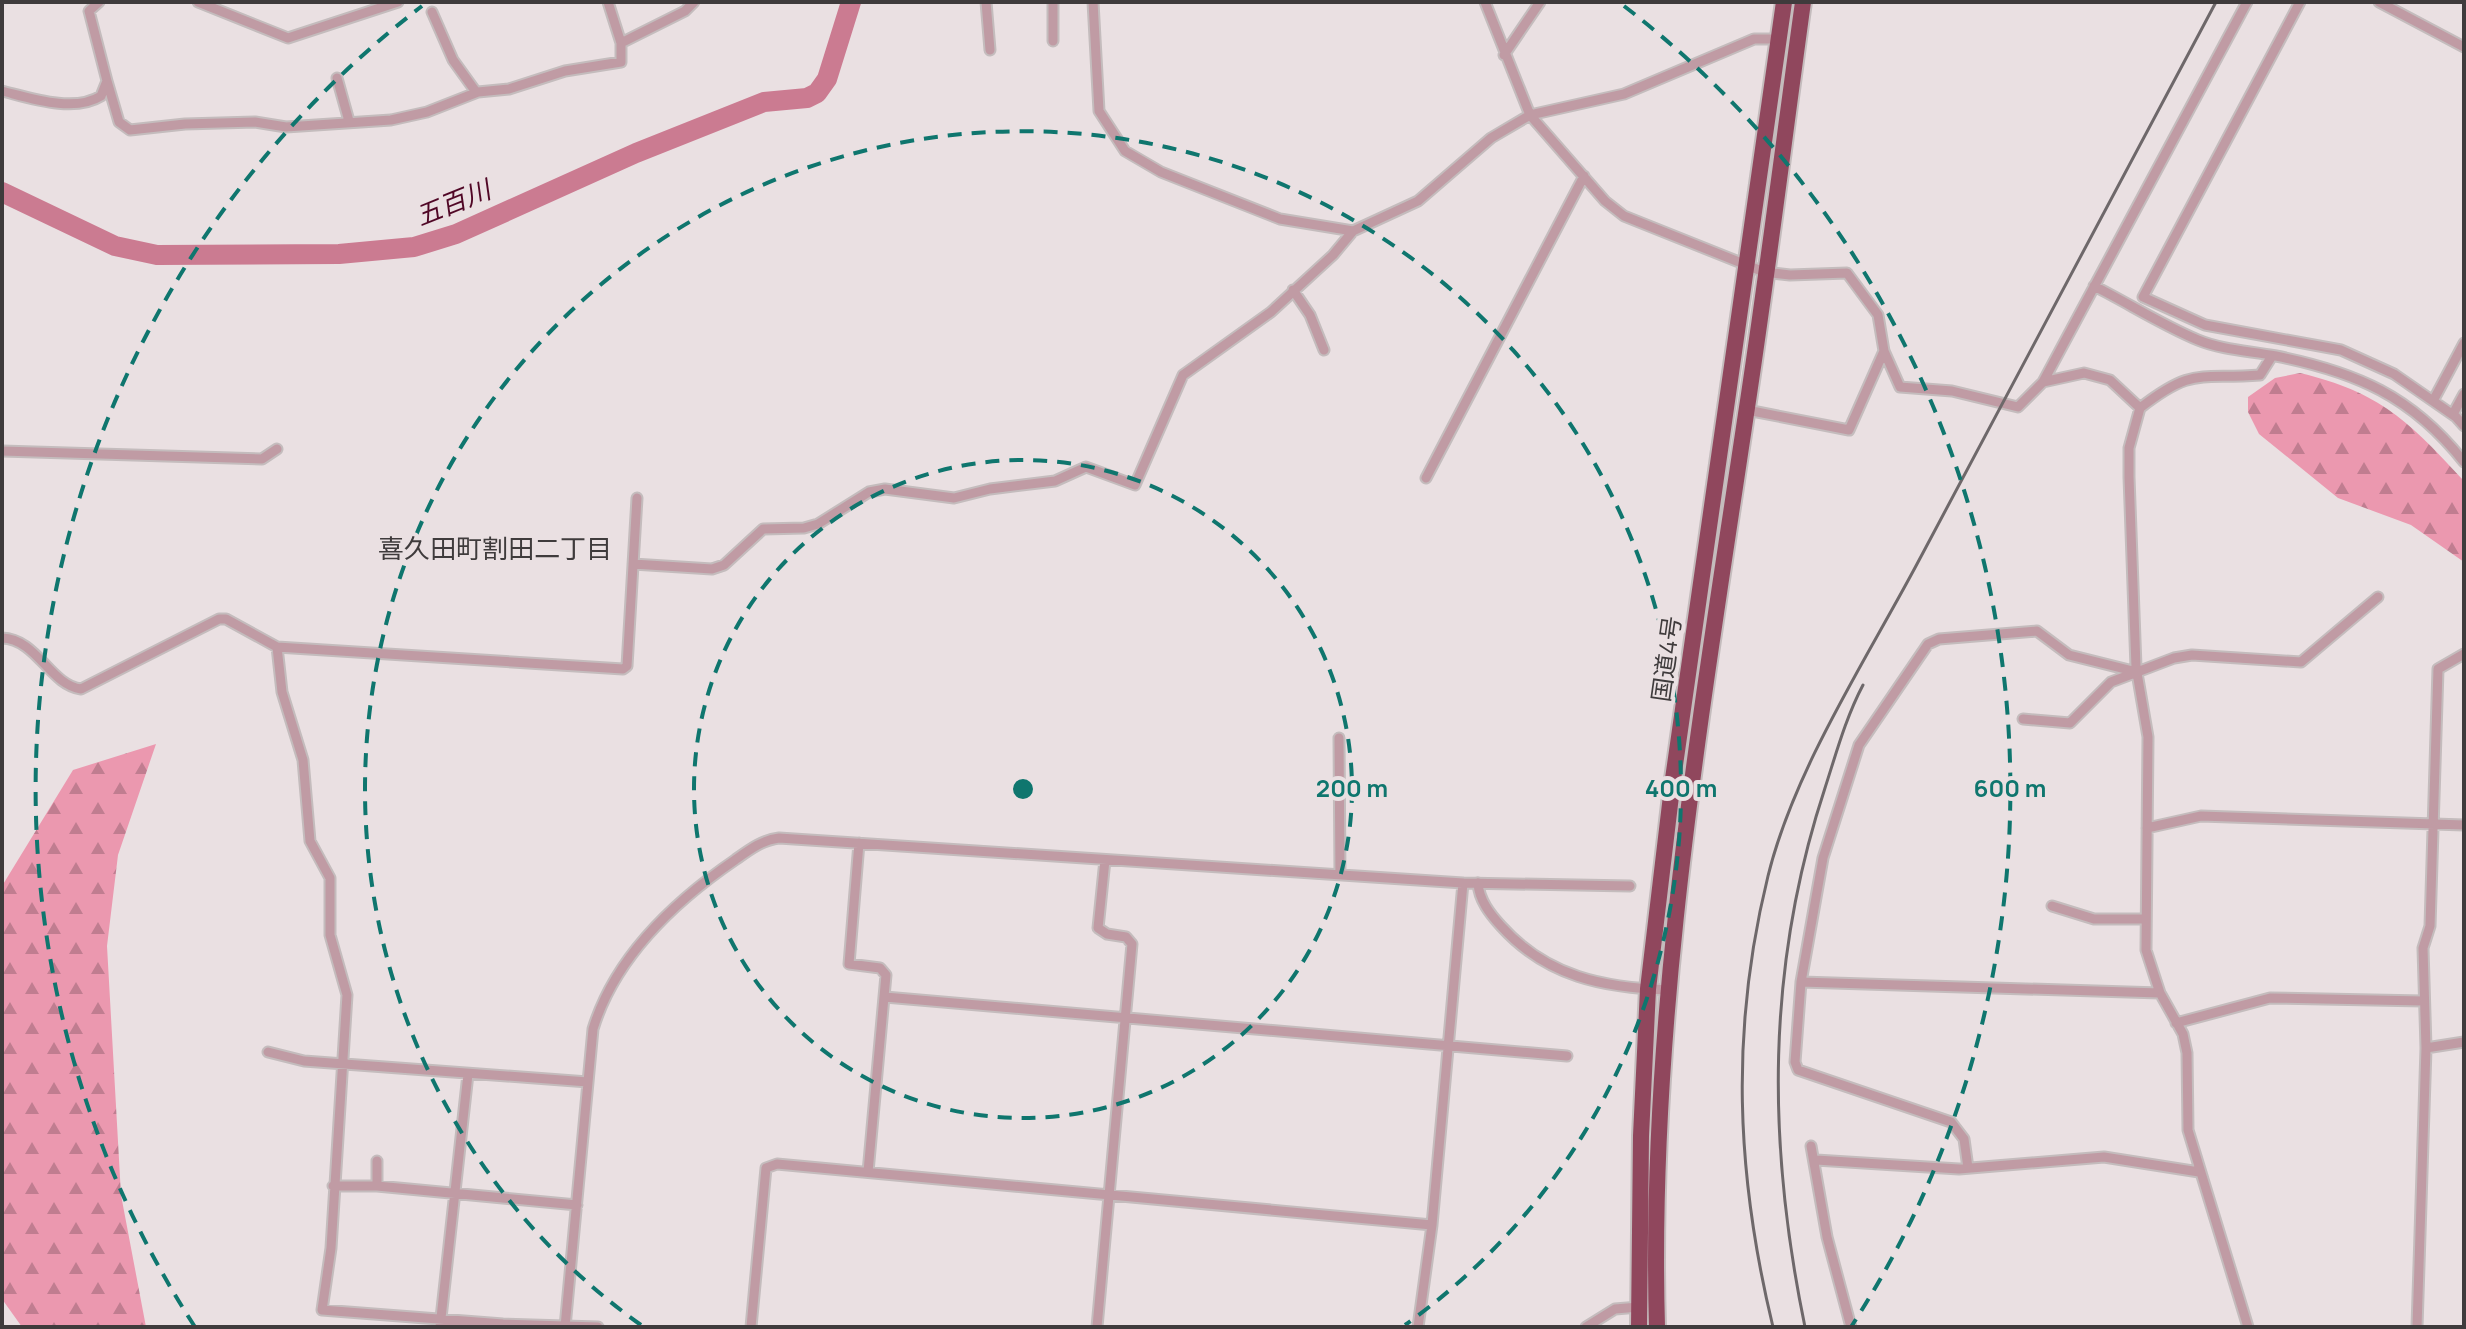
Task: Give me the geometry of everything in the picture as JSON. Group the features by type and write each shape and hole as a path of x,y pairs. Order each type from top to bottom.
{"highway":[{"name":"国道4号","path":"1639,1327 1648,989 1673,779 1784,2"},
{"name":"国道4号","path":"1657,1327 1659,1136 1670,990 1693,768 1747,410 1803,2"}],"street":[{"path":"99,2 89,7 89,16 119,122 130,130 185,124 255,122 286,127 410,117 476,92 509,89 565,71 614,65 623,57 608,2"},
{"path":"198,2 288,38 398,2"},
{"path":"621,43 685,11 694,2"},
{"path":"986,2 990,50"},
{"path":"1053,2 1053,41"},
{"path":"1093,2 1099,111 1125,151 1161,172 1280,219 1353,231"},
{"path":"1485,2 1530,115 1605,201 1636,223 1764,272 1790,275 1847,273 1878,315 1884,351 1900,387 1952,391 2018,407 2043,382 2247,2"},
{"path":"1504,55 1540,2"},
{"path":"2137,308 2300,2"},
{"path":"2379,2 2464,47"},
{"path":"432,12 453,60 476,92"},
{"path":"633,564 712,569 724,565 763,529 804,528 818,524 861,495 885,489 954,498 990,489 1055,481 1086,467 1135,485 1183,375 1271,312 1333,255 1353,231 1418,201 1491,138 1530,115 1624,94 1754,39 1779,39"},
{"path":"337,78 349,121"},
{"path":"2,91 80,103 101,96 107,81"},
{"path":"1426,478 1584,176"},
{"path":"2094,286 2198,340 2347,373 2397,398 2434,427 2464,462"},
{"path":"1293,290 1310,315 1324,350"},
{"path":"2143,297 2205,325 2341,350 2394,374 2463,424"},
{"path":"2433,401 2464,343"},
{"path":"1747,410 1849,430 1884,351"},
{"path":"2248,1327 2199,1172 2186,1119 2187,1053 2176,1023 2150,972 2145,919 2148,737 2137,672 2129,448 2140,408 2169,387 2196,375 2260,375 2272,356"},
{"path":"2043,382 2095,373 2123,389 2140,408"},
{"path":"2453,414 2464,394"},
{"path":"2,451 262,459 277,449"},
{"path":"2,638 29,649 70,686 81,689 219,619 238,623 277,647 623,669 627,666 637,498"},
{"path":"2023,719 2070,723 2103,687 2174,658 2192,655 2301,662 2378,597"},
{"path":"1968,1168 1964,1139 1951,1122 1798,1070 1795,1062 1801,982 1827,844 1859,745 1928,644 1939,639 2037,631 2069,655 2137,672"},
{"path":"277,647 282,692 303,760 310,841 330,878 330,935 346,981 340,1062 344,1070 333,1186 331,1248 322,1310 441,1322 598,1327"},
{"path":"2417,1327 2426,1048 2423,948 2430,926 2438,669 2464,654"},
{"path":"1339,738 1340,874"},
{"path":"2147,828 2201,816 2464,825"},
{"path":"565,1326 588,1082 598,1012 627,963 666,914 717,872 765,841 779,838 1463,883 1630,886"},
{"path":"859,843 849,964 883,970 885,997 868,1172"},
{"path":"1097,1327 1132,944 1126,937 1107,934 1098,928 1105,860"},
{"path":"1418,1327 1432,1225 1463,883"},
{"path":"1478,883 1481,897 1492,916 1533,957 1581,979 1670,990"},
{"path":"2052,906 2094,919 2145,919"},
{"path":"1801,982 2160,993"},
{"path":"885,997 1567,1056"},
{"path":"2176,1023 2270,998 2423,1001"},
{"path":"2426,1048 2464,1042"},
{"path":"268,1052 304,1061 588,1082"},
{"path":"441,1322 468,1074"},
{"path":"1811,1146 1816,1160 1827,1237 1851,1327"},
{"path":"1816,1160 1968,1168 2104,1157 2199,1172"},
{"path":"377,1161 377,1186"},
{"path":"751,1327 766,1168 777,1164 1432,1225"},
{"path":"333,1186 377,1186 577,1205"},
{"path":"1586,1327 1615,1309 1639,1307"}],"green space":[{"path":"2300,373 2352,390 2392,412 2427,442 2464,481 2464,562 2411,525 2338,498 2259,434 2248,412 2248,397 2275,378"},
{"path":"156,744 118,855 107,946 121,1195 146,1327 22,1327 2,1299 2,886 73,770"}],"waterway":[{"name":"五百川","path":"2,192 115,246 157,255 339,254 414,247 456,234 636,153 764,102 807,98 817,93 827,79 851,2"}],"railway":[{"path":"1773,1327 1751,1214 1742,1102 1743,1046 1756,933 1780,836 1795,796 1833,716 2216,2"},
{"path":"1805,1327 1784,1190 1779,1123 1783,989 1792,922 1806,855 1842,736 1863,685"}],"district":[{"name":"喜久田町割田二丁目","path":"495,549"}]}
